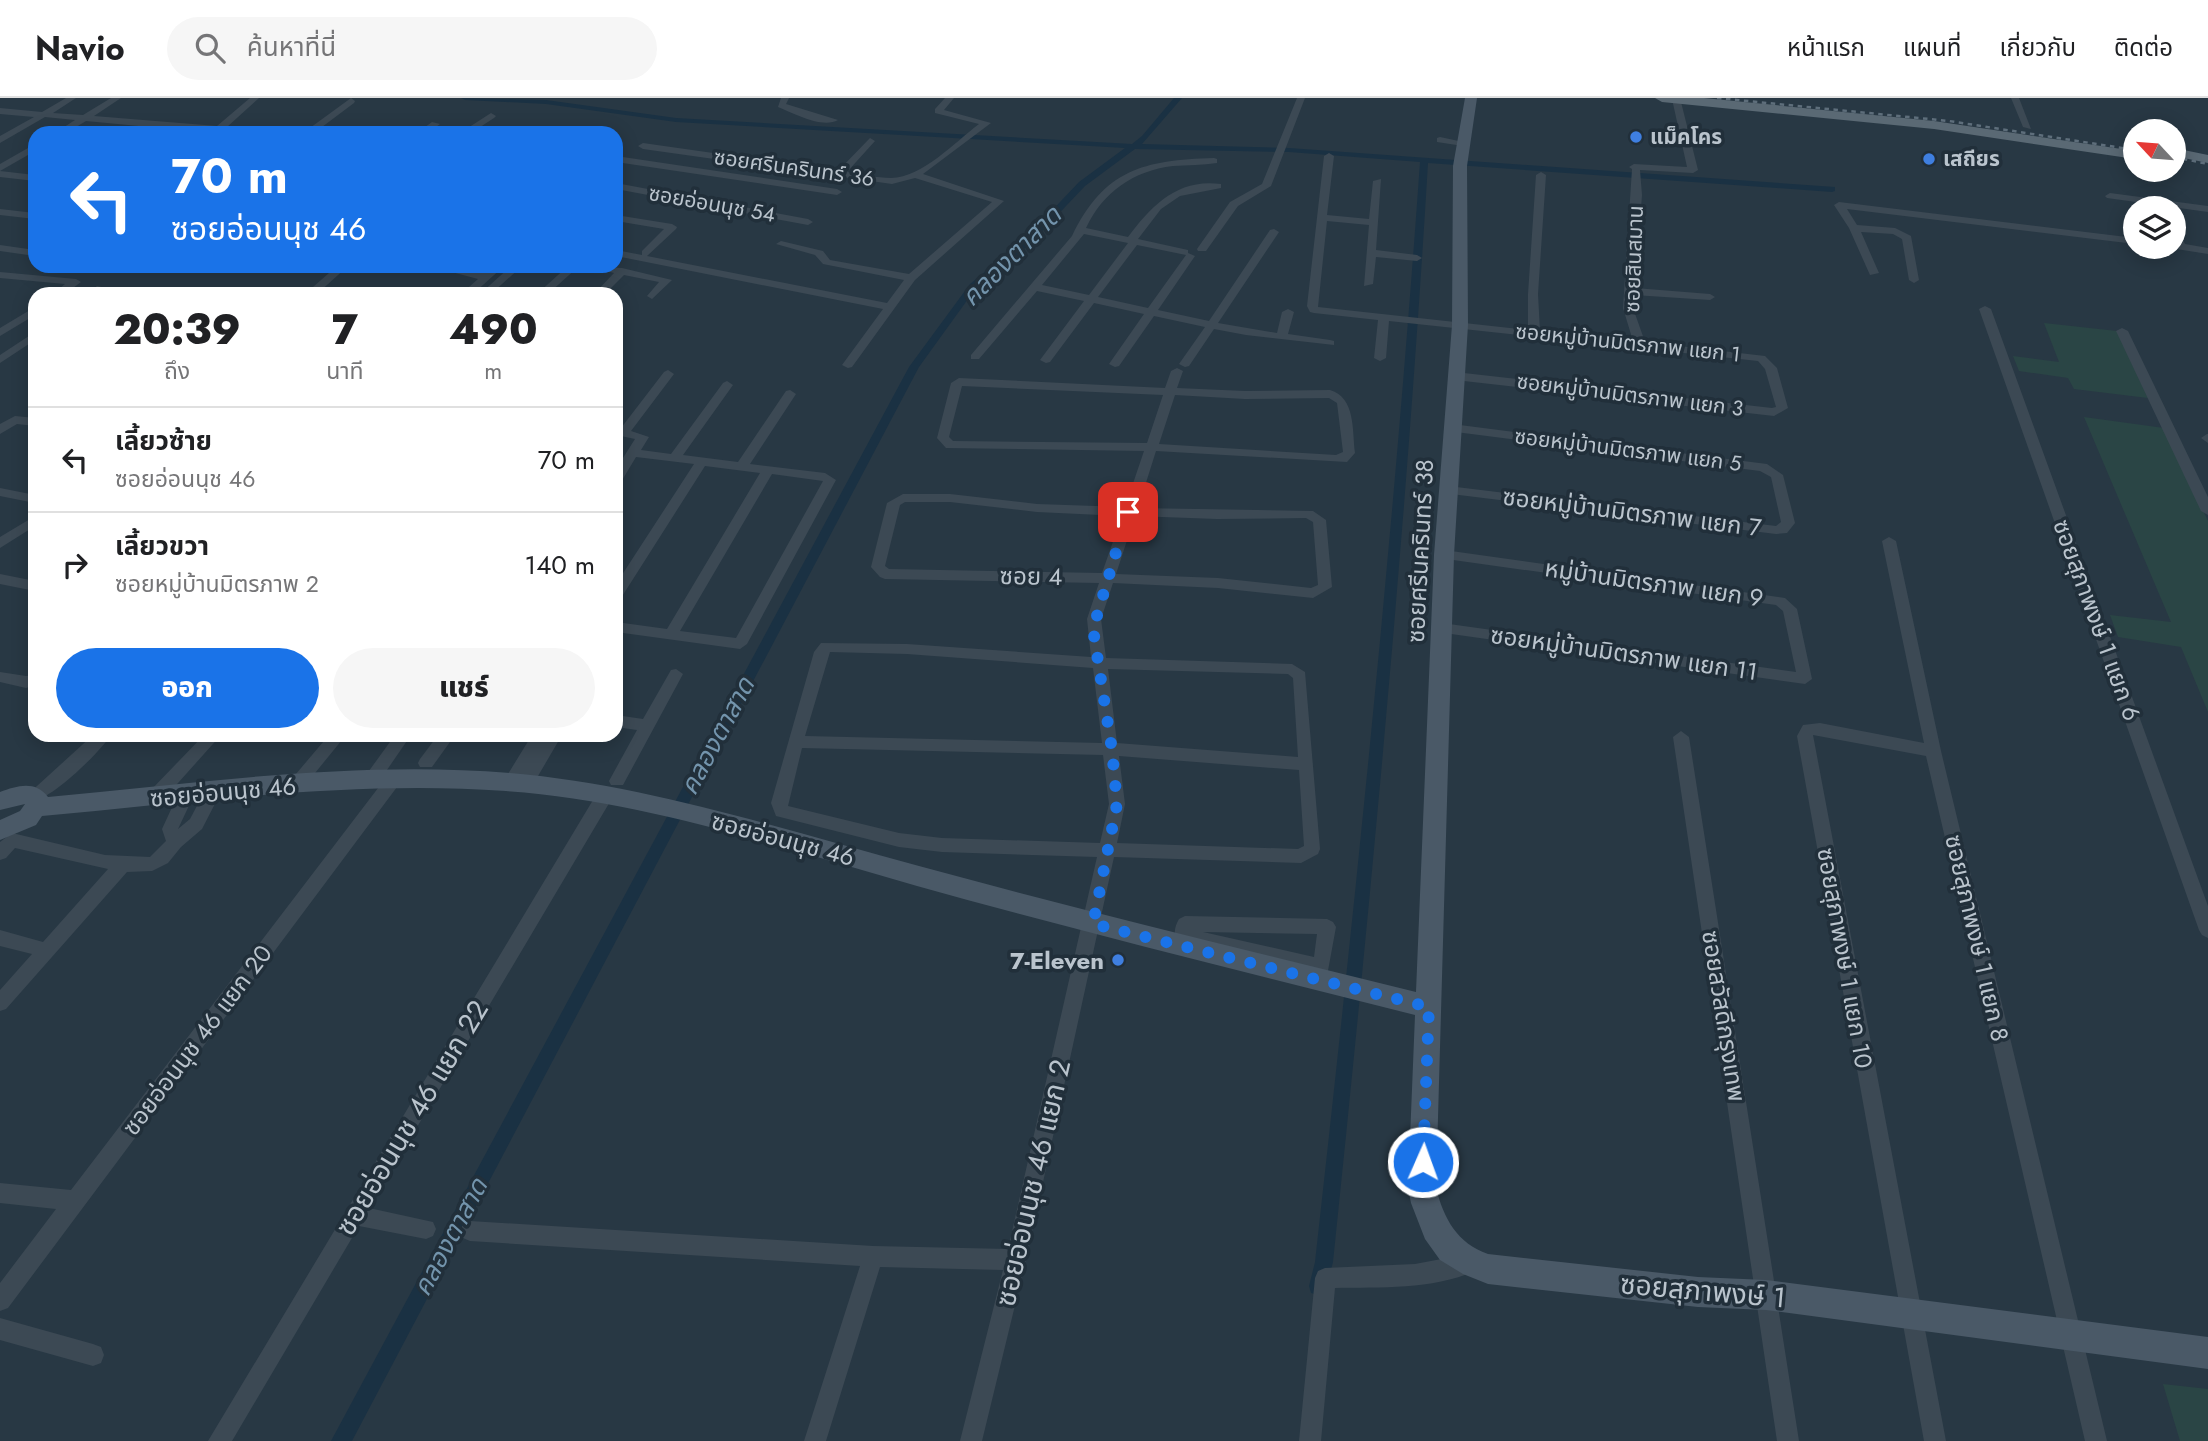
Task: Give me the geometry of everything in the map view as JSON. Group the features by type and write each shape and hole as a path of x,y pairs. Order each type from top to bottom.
{"main road":[{"path":"1758,98 2028,127 2123,143"},
{"path":"1672,103 1934,125 2123,153"},
{"path":"2186,154 2208,159"},
{"path":"2186,165 2208,170"}],"street":[{"path":"0,140 72,98"},
{"path":"71,126 117,98"},
{"path":"223,126 254,98"},
{"path":"785,98 781,105 813,117 834,120"},
{"path":"1115,364 1192,251 1234,204 1264,189 1301,98"},
{"name":"ซอยศรีนครินทร์ 38","path":"1429,1007 1444,555 1460,325 1460,162 1471,98"},
{"path":"2015,98 2028,127"},
{"path":"933,99 948,100"},
{"name":"ซอยศรีนครินทร์ 36","path":"643,146 888,181 915,175 970,136 986,121 938,111 948,100"},
{"path":"317,126 351,101"},
{"name":"ซอยสินสมาน","path":"1640,345 1629,314 1636,172 1693,170 1672,103"},
{"path":"3,107 44,114 188,126"},
{"path":"476,126 491,116"},
{"path":"120,126 129,120"},
{"path":"150,126 155,123"},
{"path":"1440,140 1463,143"},
{"path":"840,174 870,141"},
{"path":"0,168 28,152"},
{"path":"1329,156 1324,218 1375,222"},
{"name":"ซอยอ่อนนุช 54","path":"623,160 837,192"},
{"path":"975,357 1077,237 1081,223 1104,193 1128,175 1174,162 1214,161"},
{"path":"0,174 28,177"},
{"path":"848,366 911,278 999,201 915,175"},
{"path":"1534,333 1533,294 1541,175"},
{"path":"1368,284 1378,181"},
{"path":"1046,360 1151,213 1171,195 1192,187 1218,186"},
{"name":"ซอยอ่อนนุช 54","path":"623,188 808,222"},
{"path":"2110,196 2123,198"},
{"path":"1874,273 1854,228 1839,205 2123,240"},
{"path":"2186,207 2208,209"},
{"path":"0,212 28,215"},
{"name":"ซอยหมู่บ้านมิตรภาพ แยก 1","path":"1324,218 1312,308 1761,359 1771,368 1776,388"},
{"path":"623,219 672,227 646,253"},
{"path":"1854,228 1903,234 1907,238 1914,280"},
{"path":"1079,230 1192,251"},
{"name":"ซอยอ่อนนุช 46 แยก 2","path":"971,1441 1016,1260 1093,924 1105,852 1117,804 1112,750 1093,629 1106,579 1170,391 1181,368 1274,232"},
{"path":"781,244 819,253 827,262 911,278"},
{"path":"0,248 28,252"},
{"path":"2186,248 2208,251"},
{"path":"1371,253 1417,258"},
{"path":"623,254 890,307"},
{"path":"623,271 667,280 652,296"},
{"path":"318,287 335,273"},
{"path":"464,273 486,277"},
{"path":"474,287 491,273"},
{"path":"493,287 509,273"},
{"path":"550,287 566,273"},
{"path":"606,287 620,273"},
{"path":"0,275 76,282 68,287"},
{"path":"0,288 18,276"},
{"path":"1034,287 1212,325 1330,343"},
{"path":"1629,291 1710,297"},
{"name":"ซอยสุภาพงษ์ 1 แยก 6","path":"1985,309 2208,930"},
{"path":"1282,337 1288,312"},
{"path":"0,333 28,315"},
{"path":"1380,358 1384,317"},
{"path":"2122,331 2208,511"},
{"path":"0,359 28,340"},
{"path":"623,427 668,374"},
{"name":"ซอยหมู่บ้านมิตรภาพ แยก 3","path":"1455,376 1774,412 1782,408 1776,388"},
{"path":"960,382 1170,391 1334,395 1343,403 1349,453 1343,459 1336,459 1261,452 950,445 943,438 955,386 960,382"},
{"path":"674,457 727,385"},
{"path":"742,466 790,394"},
{"path":"0,430 15,420 28,421"},
{"name":"ซอยหมู่บ้านมิตรภาพ แยก 5","path":"1452,428 1763,467 1777,475 1784,499"},
{"path":"623,432 643,437 623,469"},
{"path":"623,628 735,645 747,636 830,480 769,468 635,453"},
{"path":"623,584 702,461"},
{"path":"670,636 769,468"},
{"name":"ซอยหมู่บ้านมิตรภาพ แยก 7","path":"1448,490 1776,530 1782,530 1788,523 1784,499"},
{"path":"0,492 28,498"},
{"name":"ซอย 4","path":"903,498 950,498 1022,507 1128,512 1217,515 1288,513 1316,516 1319,520 1325,587 1313,593 1218,583 894,575 881,572 878,567 894,503 903,498"},
{"path":"0,542 28,524"},
{"name":"ซอยสุภาพงษ์ 1 แยก 8","path":"1889,541 1933,751 2096,1441"},
{"name":"หมู่บ้านมิตรภาพ แยก 9","path":"1444,555 1780,601 1790,609 1805,679"},
{"path":"0,579 28,585"},
{"name":"ซอยหมู่บ้านมิตรภาพ แยก 11","path":"1442,628 1805,679"},
{"path":"826,647 907,649 1100,663 1292,669 1300,676 1314,840 1308,854 1105,852 942,845 899,840 788,813 779,807 821,652 826,647"},
{"name":"ซอยอ่อนนุช 46 แยก 22","path":"219,1441 648,726 676,674"},
{"path":"0,677 28,682"},
{"path":"623,722 648,726"},
{"name":"ซอยสุภาพงษ์ 1 แยก 10","path":"1909,1313 1805,736 1808,729 1814,729 1933,751"},
{"name":"ซอยสวัสดีกรุงเทพ","path":"1681,737 1788,1441"},
{"path":"0,830 18,825 36,802 96,742"},
{"path":"155,797 207,742"},
{"path":"296,785 332,742"},
{"name":"ซอยอ่อนนุช 46 แยก 20","path":"0,1300 77,1201 383,779 400,742"},
{"path":"426,763 442,742"},
{"path":"518,783 537,742"},
{"path":"518,783 549,742"},
{"path":"795,742 1112,750 1307,764"},
{"name":"ซอยอ่อนนุช 46","path":"0,801 20,794 36,802 186,795 383,779 611,788 650,804 1093,924 1325,978 1362,991 1429,1007"},
{"path":"0,853 12,840 123,864 154,863 196,824 214,792"},
{"path":"175,842 170,829 186,795"},
{"path":"0,1003 123,864"},
{"path":"1185,924 1327,927 1325,978 1183,935 1185,924"},
{"path":"0,938 46,950"},
{"path":"1310,1441 1325,1278 1411,1276 1441,1273 1468,1264 1441,1240 1431,1221 1422,1188 1429,1007"},
{"path":"0,1194 77,1201"},
{"path":"354,1215 426,1229"},
{"path":"470,1231 873,1256 1016,1260"},
{"path":"815,1441 873,1256"},
{"name":"ซอยสุภาพงษ์ 1","path":"1468,1264 1550,1277 1698,1293 1766,1296 1909,1313 2208,1353"},
{"path":"1909,1313 1935,1441"},
{"path":"0,1329 93,1355"}],"green space":[{"path":"2044,323 2117,331 2148,398 2074,389 2068,378 2019,371 2013,356 2059,362"},
{"path":"2084,417 2164,428 2208,521 2208,712 2181,647 2118,637 2110,615 2171,622"},
{"path":"2163,1384 2208,1389 2208,1441 2180,1441"}],"waterway":[{"path":"465,98 546,102 676,120 1134,146"},
{"name":"คลองตาสาด","path":"1134,146 1145,138 1178,98"},
{"name":"คลองตาสาด","path":"341,1441 914,367 973,286 1027,242 1082,184 1134,146"},
{"path":"1134,146 1289,150 1832,189"},
{"path":"1318,1286 1324,1262 1381,712 1405,436 1424,160"}],"railway":[{"path":"1717,98 1949,121 2123,148"},
{"path":"2186,159 2208,164"}],"place":[{"name":"แม็คโคร","path":"1636,137"},
{"name":"เสถียร","path":"1929,159"},
{"name":"7-Eleven","path":"1118,960"}],"route":[{"path":"1128,512 1093,629 1112,750 1117,804 1105,852 1093,924 1429,1007 1423,1162"}]}
